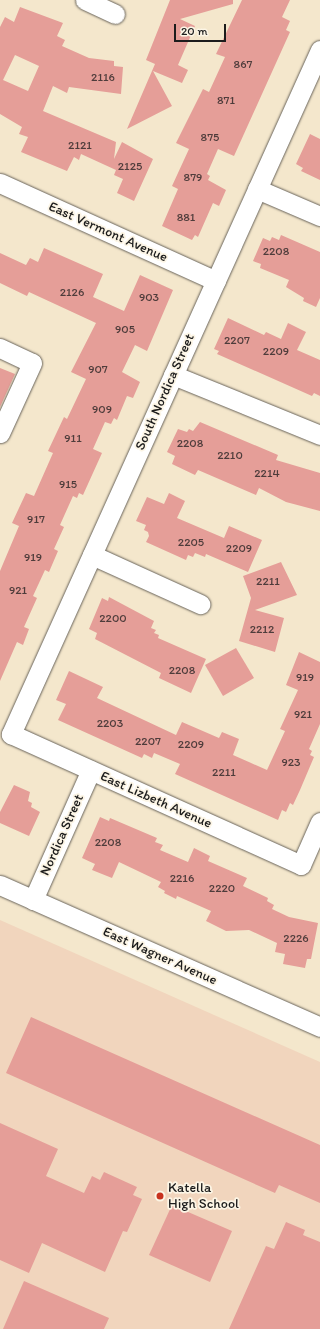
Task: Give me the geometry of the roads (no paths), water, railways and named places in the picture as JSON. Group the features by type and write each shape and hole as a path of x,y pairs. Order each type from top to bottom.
{"street":[{"path":"85,0 115,14"},
{"name":"South Nordica Street","path":"11,734 320,50"},
{"name":"East Vermont Avenue","path":"0,183 216,281"},
{"path":"257,189 320,216"},
{"path":"0,348 32,363 0,433"},
{"path":"173,375 320,436"},
{"path":"92,555 200,604"},
{"name":"East Lizbeth Avenue","path":"11,734 301,865 320,822"},
{"name":"Nordica Street","path":"33,900 91,770"},
{"name":"East Wagner Avenue","path":"0,885 320,1027"}],"place":[{"name":"Katella High School","path":"160,1196"}]}
